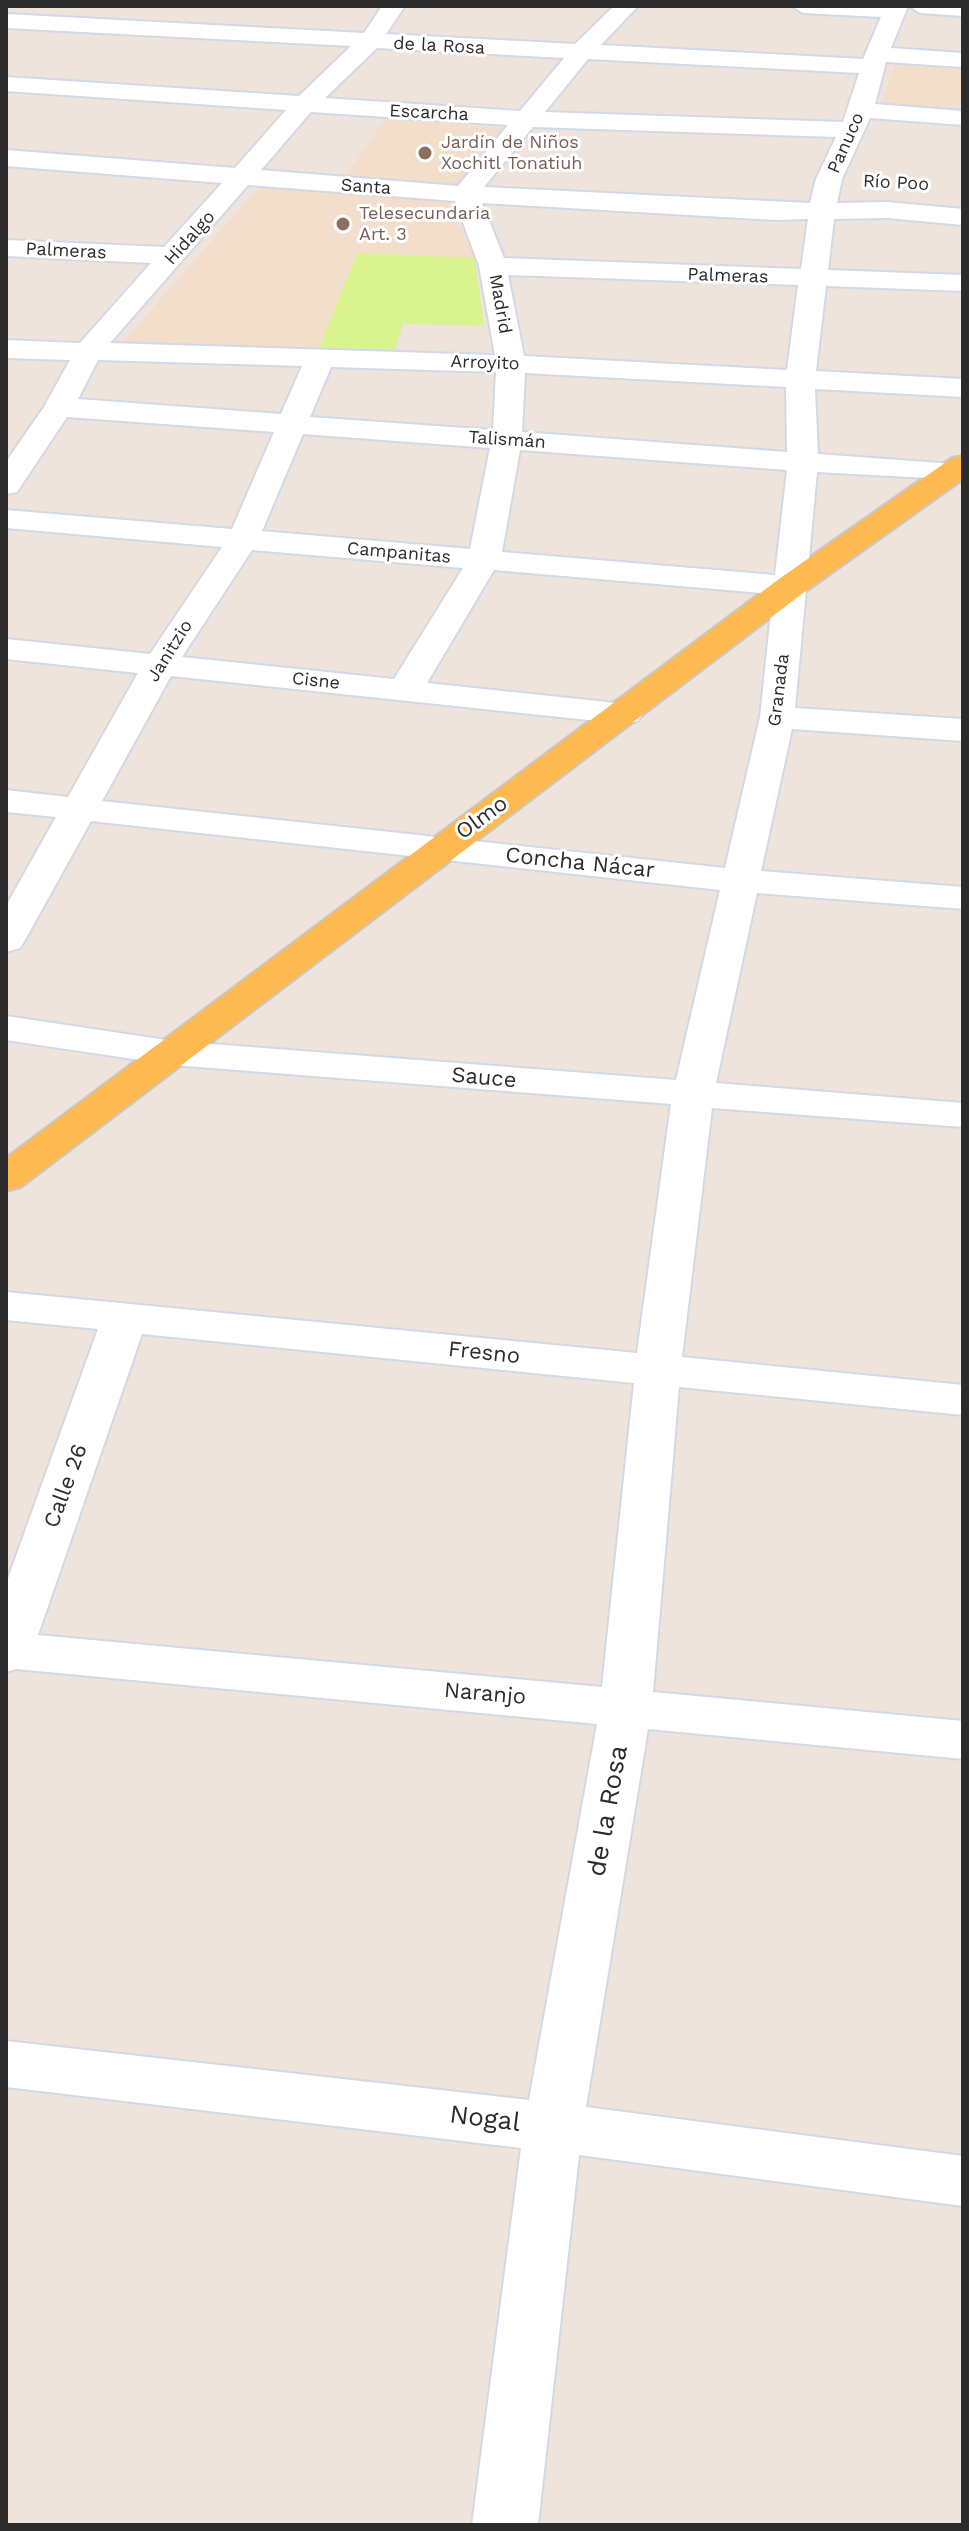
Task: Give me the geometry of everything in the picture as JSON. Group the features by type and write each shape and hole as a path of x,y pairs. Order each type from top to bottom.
{"main road":[{"name":"Olmo","path":"6,1178 441,847 626,714 791,586 953,483"}],"street":[{"path":"6,41 14,22 42,6"},
{"name":"Hidalgo","path":"6,485 59,407 89,350 243,179 304,105 369,42 394,6"},
{"path":"465,194 581,52 627,6"},
{"path":"803,6 896,9"},
{"path":"920,6 963,9"},
{"name":"Panuco","path":"815,279 822,210 829,179 857,120 874,60 896,9"},
{"name":"de la Rosa","path":"14,22 581,52 963,60"},
{"name":"Escarcha","path":"6,84 528,119 963,118"},
{"name":"Santa","path":"6,158 243,179 465,194 775,212 887,210 963,217"},
{"name":"Río Poo","path":"829,179 859,180"},
{"name":"Madrid","path":"405,690 484,560 507,440 511,364 493,266 465,194"},
{"name":"Palmeras","path":"6,248 175,256"},
{"name":"Palmeras","path":"493,266 963,283"},
{"name":"Granada","path":"693,1095 777,717 803,463 800,379 815,279"},
{"name":"Arroyito","path":"6,349 511,364 963,388"},
{"name":"Janitzio","path":"6,940 83,808 160,665 243,539 321,357"},
{"name":"Talismán","path":"59,407 803,463 953,483"},
{"name":"Campanitas","path":"6,519 791,586"},
{"name":"Cisne","path":"6,649 626,714"},
{"path":"777,717 963,730"},
{"name":"Concha Nácar","path":"6,801 741,881 963,898"},
{"name":"Sauce","path":"6,1028 173,1053 963,1115"},
{"name":"de la Rosa","path":"505,2525 553,2127 626,1707 658,1370 693,1095"},
{"name":"Fresno","path":"6,1306 963,1400"},
{"name":"Calle 26","path":"6,1651 125,1318"},
{"name":"Naranjo","path":"6,1651 963,1740"},
{"name":"Nogal","path":"6,2064 553,2127 963,2181"}],"shaded area":[{"path":"896,62 963,67 963,113 880,108"},
{"name":"Jardín de Niños Xochitl Tonatiuh","path":"385,119 506,128 463,188 344,178"},
{"path":"259,187 449,201 475,258 357,253 319,348 122,343"}],"green space":[{"path":"357,253 475,258 484,326 403,324 395,350 319,348"}],"place":[{"name":"Jardín de Niños Xochitl Tonatiuh","path":"425,153"},
{"name":"Telesecundaria Art. 3","path":"343,224"}]}
